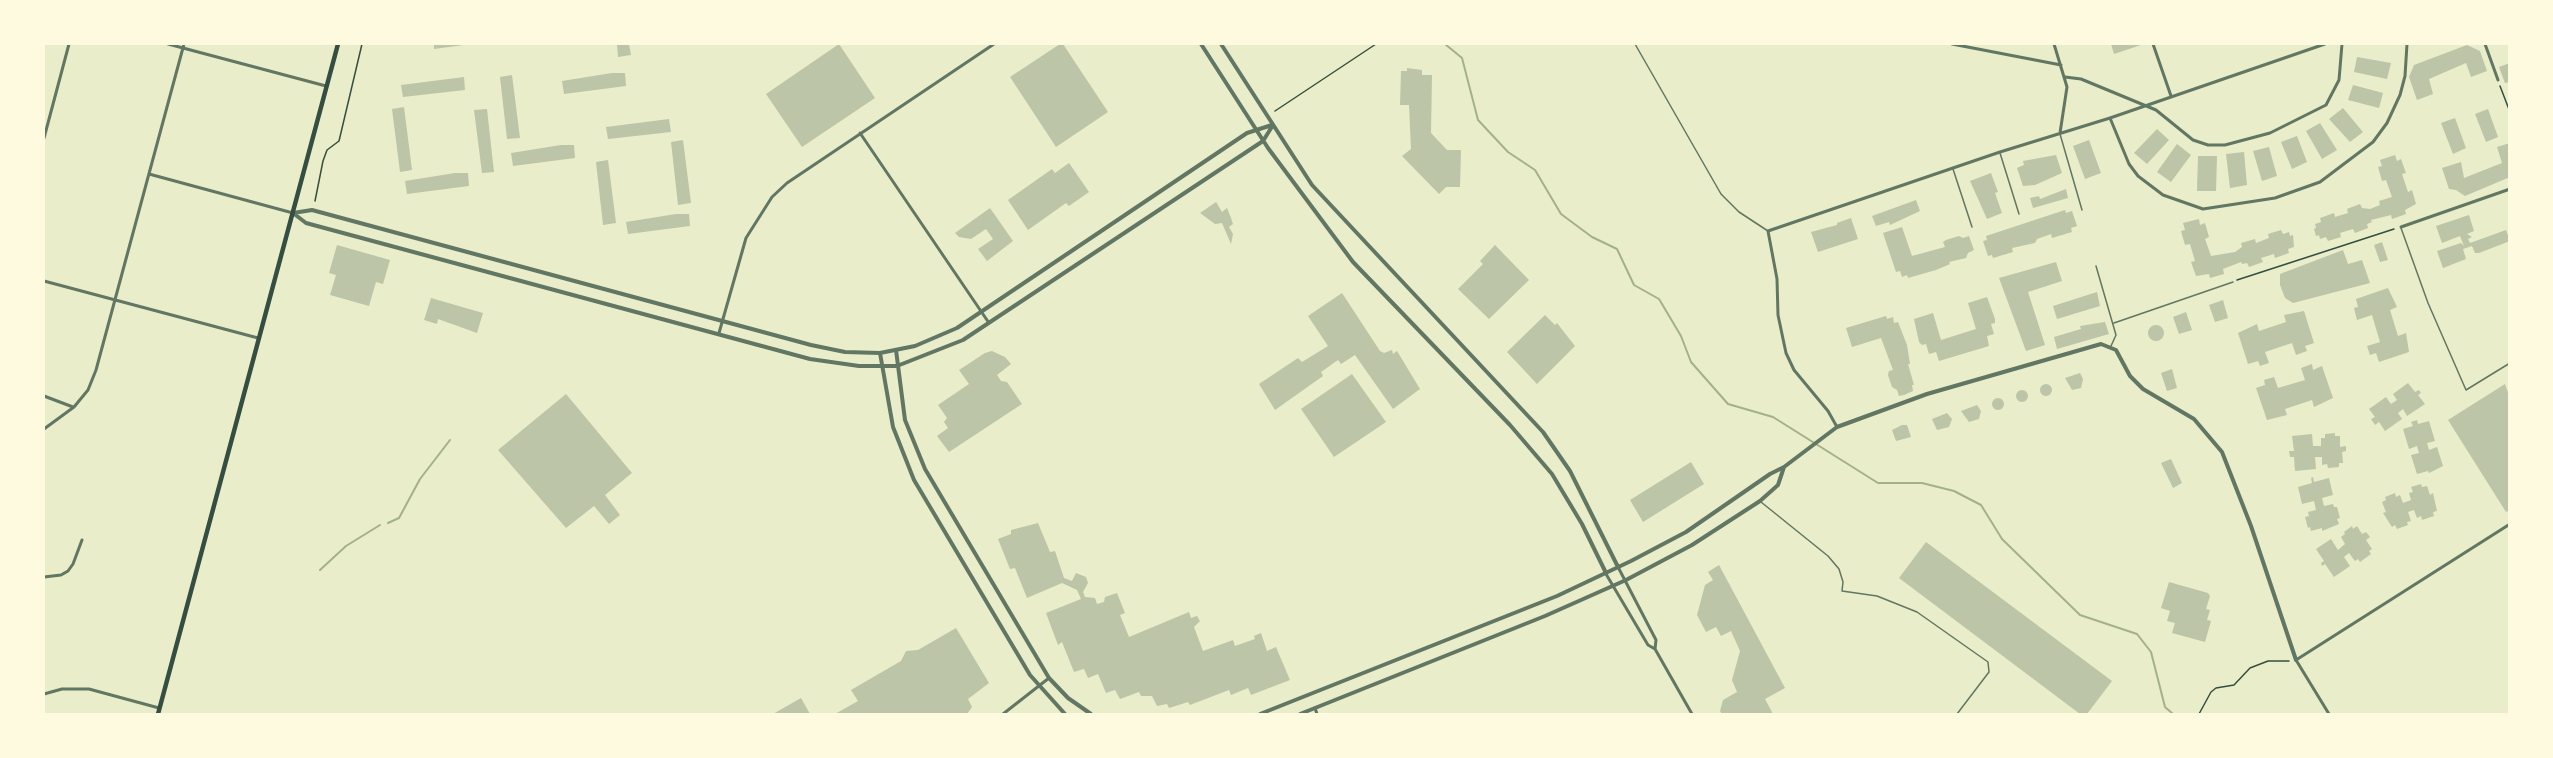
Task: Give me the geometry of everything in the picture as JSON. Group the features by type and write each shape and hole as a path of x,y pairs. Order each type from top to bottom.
{"main road":[{"path":"158,714 338,44"}],"street":[{"path":"44,138 69,44"},
{"path":"168,44 183,45 326,86"},
{"path":"719,333 746,238 764,206 787,183 994,44"},
{"path":"1201,44 1257,128 1263,141 1353,262 1541,460 1573,507 1612,586 1648,645 1655,649 1692,714"},
{"path":"1221,44 1312,185 1543,432 1570,471 1656,640 1655,649"},
{"path":"1952,44 2061,65"},
{"path":"2054,44 2065,77 2066,97 2060,133"},
{"path":"2153,44 2172,96"},
{"path":"1837,427 1828,411 1794,370 1786,353 1778,315 1777,279 1768,231 2000,152 2110,118 2316,45 2325,44"},
{"path":"2065,77 2081,79 2156,110 2193,140 2208,145 2242,142 2294,123 2326,105 2339,80 2342,44"},
{"path":"2110,118 2128,164 2138,176 2163,195 2203,209 2275,198 2320,182 2373,142 2388,123 2400,95 2405,76 2407,44"},
{"path":"2485,44 2498,80"},
{"path":"44,429 74,407 88,390 96,370 183,45"},
{"path":"148,174 293,213 312,210 822,348 845,352 880,353 939,338 982,312 1257,128 1273,125"},
{"path":"293,213 306,224 810,359 882,367 897,366 948,347 989,323 1263,141 1273,125"},
{"path":"860,134 989,323"},
{"path":"2401,227 2510,189"},
{"path":"44,281 258,338"},
{"path":"1260,714 1557,596 1606,573 1686,532 1784,467 1837,427 1886,407 2094,345 2110,346 2119,354 2130,376 2143,389 2194,419 2222,452 2251,526 2296,660 2329,714"},
{"path":"896,350 906,420 925,469 1049,678 1068,698 1090,714"},
{"path":"880,353 889,413 907,466 1038,687 1065,714"},
{"path":"44,396 74,407"},
{"path":"1300,714 1545,616 1626,580 1692,545 1760,501 1778,485 1784,467"},
{"path":"2296,660 2510,524"},
{"path":"44,577 61,575 68,571 82,540"},
{"path":"1003,714 1049,678"},
{"path":"44,694 62,689 89,689 159,708"},
{"path":"1316,708 1317,714"}],"lane":[{"path":"1635,44 1721,194 1739,212 1768,231"},
{"path":"2060,133 2082,210"},
{"path":"2000,152 2019,214"},
{"path":"1952,168 1971,227"},
{"path":"2401,227 2428,303 2466,390 2510,363"},
{"path":"2097,266 2116,335 2110,346"},
{"path":"2114,323 2233,282"},
{"path":"1760,501 1828,556 1839,569 1843,582 1842,591 1877,596 1917,612 1988,662 1989,672 1957,714"}],"path":[{"path":"315,201 327,150 339,141 362,44"},
{"path":"1275,111 1376,44"},
{"path":"2498,80 2510,112"},
{"path":"2233,282 2401,227"},
{"path":"2199,714 2213,689 2231,687 2254,665 2296,660"}],"building":[{"path":"434,44 464,44 464,45 434,49"},
{"path":"617,44 629,44 631,55 618,57"},
{"path":"839,44 875,98 802,147 766,94"},
{"path":"1063,44 1108,112 1056,147 1010,77"},
{"path":"2111,44 2144,44 2114,54"},
{"path":"2467,45 2480,51 2487,71 2471,77 2466,63 2429,79 2433,94 2417,100 2409,77 2414,65"},
{"path":"2357,57 2391,63 2387,79 2354,72"},
{"path":"2510,63 2510,82 2505,83 2499,67"},
{"path":"1407,68 1422,70 1422,75 1432,75 1431,133 1447,150 1461,150 1460,187 1446,187 1439,194 1402,156 1411,149 1409,105 1400,105 1401,71 1407,71"},
{"path":"625,73 626,86 564,94 562,81"},
{"path":"512,75 520,138 507,139 500,77"},
{"path":"464,77 465,90 403,97 401,85"},
{"path":"2353,85 2383,93 2379,108 2348,100"},
{"path":"404,107 412,170 400,172 392,109"},
{"path":"2343,108 2363,132 2350,142 2329,119"},
{"path":"487,109 494,172 482,173 474,110"},
{"path":"2488,109 2498,137 2486,142 2475,114"},
{"path":"2455,118 2466,148 2453,154 2441,123"},
{"path":"669,119 671,132 608,139 606,127"},
{"path":"2320,123 2337,150 2322,159 2306,131"},
{"path":"2157,129 2169,140 2147,164 2134,153"},
{"path":"2297,136 2307,162 2292,169 2281,142"},
{"path":"683,140 691,203 678,205 671,142"},
{"path":"2089,140 2101,173 2085,179 2073,146"},
{"path":"2510,143 2510,177 2465,196 2456,190 2449,189 2442,168 2461,162 2464,178 2502,163 2497,147"},
{"path":"2177,144 2191,155 2171,182 2157,172"},
{"path":"574,145 575,158 513,166 511,153"},
{"path":"2269,147 2277,176 2262,181 2253,151"},
{"path":"2244,152 2247,185 2230,188 2226,154"},
{"path":"2056,155 2062,173 2035,185 2023,186 2017,168 2024,165 2023,161"},
{"path":"2395,155 2397,161 2401,159 2406,173 2402,174 2408,192 2412,190 2416,204 2405,210 2406,214 2392,219 2391,215 2371,220 2372,222 2367,224 2368,228 2355,233 2353,229 2340,233 2341,237 2328,241 2326,237 2320,239 2319,235 2316,236 2315,224 2321,222 2320,218 2334,213 2335,217 2348,213 2347,209 2360,204 2362,208 2370,209 2380,205 2379,201 2392,197 2386,180 2382,181 2378,167 2382,166 2380,160"},
{"path":"2198,156 2217,156 2216,191 2197,191"},
{"path":"608,160 616,223 603,225 596,162"},
{"path":"1069,163 1089,192 1069,206 1066,203 1028,230 1008,200 1052,169 1055,173"},
{"path":"468,173 469,186 407,194 405,181"},
{"path":"1991,173 2002,213 1987,219 1970,181"},
{"path":"2066,189 2068,198 2033,208 2030,198 2039,196 2040,199"},
{"path":"1916,200 1920,211 1890,225 1889,222 1876,226 1872,216"},
{"path":"1216,202 1222,212 1227,208 1231,218 1233,224 1229,227 1233,234 1231,244 1222,223 1215,224 1200,213"},
{"path":"990,208 1013,241 987,261 978,249 993,239 986,229 971,239 959,237 955,233"},
{"path":"2065,210 2066,213 2072,211 2077,226 2071,228 2072,232 2052,238 2051,234 2037,239 2035,243 2012,248 2013,252 1993,258 1992,255 1988,256 1983,241 1987,240 1986,236"},
{"path":"689,214 690,226 628,234 626,222"},
{"path":"2469,215 2474,231 2467,234 2472,237 2468,239 2470,243 2506,230 2510,241 2479,253 2475,253 2472,246 2463,249 2466,259 2443,268 2437,251 2461,243 2464,246 2460,236 2442,243 2436,226"},
{"path":"1851,218 1858,239 1818,252 1811,232 1837,225"},
{"path":"2199,219 2200,225 2205,223 2209,237 2205,239 2211,256 2235,252 2242,247 2241,243 2255,239 2256,243 2269,238 2268,234 2281,230 2283,234 2289,232 2290,236 2293,235 2294,247 2288,249 2289,253 2275,258 2274,254 2261,258 2263,262 2249,267 2247,263 2242,264 2241,262 2223,269 2224,274 2210,278 2209,274 2196,276 2191,262 2195,261 2190,244 2185,245 2181,231 2185,230 2183,223"},
{"path":"1902,227 1912,256 1945,247 1943,242 1959,236 1963,238 1969,236 1974,250 1968,253 1966,258 1949,262 1950,264 1936,270 1908,278 1907,275 1902,277 1900,271 1896,272 1883,233"},
{"path":"2382,242 2388,260 2380,262 2374,245"},
{"path":"337,245 390,260 383,284 376,282 369,306 330,295 336,275 329,273"},
{"path":"1495,245 1529,280 1489,319 1458,289 1483,264 1480,261"},
{"path":"2343,250 2348,264 2362,260 2370,283 2293,303 2285,298 2280,285 2280,274"},
{"path":"2056,262 2062,281 2028,292 2045,345 2026,351 1999,278"},
{"path":"2388,288 2397,307 2390,310 2398,336 2406,333 2409,352 2379,362 2376,353 2370,355 2367,346 2380,342 2372,315 2357,320 2354,308 2358,307 2356,299"},
{"path":"2097,292 2100,306 2057,319 2053,306"},
{"path":"1342,293 1380,351 1384,353 1392,350 1393,354 1397,351 1420,389 1393,409 1355,355 1341,364 1338,360 1321,372 1323,376 1275,410 1259,384 1298,358 1302,362 1328,346 1308,316"},
{"path":"1987,297 1995,319 1995,323 1991,324 1994,334 1987,336 1989,346 1939,361 1936,352 1929,354 1926,344 1922,345 1919,342 1914,319 1933,313 1941,340 1976,329 1968,303"},
{"path":"431,298 483,313 477,333 438,319 437,324 424,320"},
{"path":"2223,300 2228,318 2215,322 2209,305"},
{"path":"2304,311 2314,343 2305,346 2307,351 2296,355 2292,343 2265,352 2269,363 2260,366 2258,361 2248,364 2238,333 2257,324 2259,331 2286,322 2284,315"},
{"path":"2186,312 2192,330 2179,334 2173,317"},
{"path":"1545,315 1555,325 1557,323 1575,346 1537,384 1507,352"},
{"path":"1886,316 1887,319 1893,317 1894,323 1898,322 1907,345 1910,364 1908,364 1914,385 1912,385 1913,391 1899,396 1897,390 1892,387 1888,375 1889,371 1893,370 1881,338 1852,347 1846,328"},
{"path":"2105,322 2109,334 2057,349 2054,337 2081,329 2080,326"},
{"path":"2156,325 2162,327 2164,333 2162,339 2156,341 2150,339 2148,333 2150,327"},
{"path":"992,351 1005,357 1011,364 997,375 1001,381 1007,382 1022,404 949,452 937,436 948,428 944,422 947,418 938,405 969,384 959,370"},
{"path":"2312,364 2313,370 2322,366 2333,398 2314,407 2312,400 2285,409 2287,415 2267,420 2256,388 2265,385 2264,380 2274,377 2278,388 2305,380 2301,368"},
{"path":"2172,369 2177,388 2167,391 2161,373"},
{"path":"2080,373 2083,379 2081,388 2072,390 2065,378"},
{"path":"1352,374 1386,422 1334,457 1301,409"},
{"path":"2408,383 2415,392 2419,390 2421,393 2418,395 2425,404 2407,416 2403,409 2398,413 2402,419 2385,431 2379,422 2375,425 2371,419 2375,417 2369,409 2386,397 2391,404 2397,400 2393,394"},
{"path":"2048,384 2051,385 2051,395 2044,396 2041,395 2040,388 2041,385"},
{"path":"2505,384 2510,398 2510,510 2506,512 2448,420"},
{"path":"2024,390 2028,396 2024,402 2020,402 2016,394"},
{"path":"566,394 632,473 605,495 620,515 609,524 594,506 566,528 498,450"},
{"path":"2000,398 2004,404 2000,410 1996,410 1992,402"},
{"path":"1977,405 1981,411 1979,419 1969,422 1961,411"},
{"path":"1947,413 1952,419 1949,427 1937,430 1932,419"},
{"path":"2417,420 2418,424 2429,421 2435,441 2427,443 2429,450 2437,447 2443,466 2429,473 2428,471 2417,474 2411,455 2419,453 2417,446 2409,449 2403,429 2413,426 2411,422"},
{"path":"1907,425 1911,437 1896,441 1892,430"},
{"path":"2335,433 2335,436 2340,436 2340,447 2346,446 2346,451 2342,452 2343,463 2339,463 2339,467 2328,468 2327,464 2322,465 2322,457 2315,457 2316,469 2295,471 2294,457 2290,457 2289,451 2294,451 2292,436 2312,434 2313,446 2321,446 2321,438 2325,438 2325,434"},
{"path":"2171,459 2182,483 2173,488 2161,463"},
{"path":"1691,462 1704,484 1643,522 1630,500"},
{"path":"2313,477 2314,482 2329,478 2333,495 2322,498 2324,506 2333,504 2337,507 2340,518 2337,519 2339,524 2322,531 2322,528 2311,531 2310,527 2308,528 2305,517 2309,516 2308,512 2316,510 2314,501 2302,504 2298,487 2312,483 2311,478"},
{"path":"2421,484 2422,487 2427,486 2430,495 2433,493 2437,511 2433,512 2434,516 2422,520 2421,516 2417,518 2414,510 2408,512 2411,521 2407,522 2408,525 2397,529 2395,525 2392,527 2383,513 2386,512 2382,502 2386,500 2385,497 2395,493 2396,497 2400,495 2403,503 2411,500 2409,493 2413,492 2411,487"},
{"path":"1038,523 1050,552 1055,551 1064,578 1072,581 1076,573 1086,577 1088,583 1083,592 1085,597 1095,598 1097,604 1104,602 1105,597 1117,593 1125,613 1120,615 1129,637 1189,612 1191,618 1197,616 1200,621 1194,627 1203,651 1233,640 1235,646 1255,639 1254,636 1261,633 1267,651 1276,647 1290,680 1251,695 1248,688 1231,695 1229,690 1190,705 1188,702 1169,708 1167,704 1157,706 1152,696 1141,696 1139,692 1120,699 1115,690 1106,693 1098,674 1088,678 1084,669 1074,672 1062,642 1058,645 1046,613 1081,599 1077,590 1062,583 1027,598 1015,568 1010,569 998,539 1011,534 1011,530"},
{"path":"2352,526 2353,529 2357,526 2362,534 2366,532 2370,537 2366,540 2372,549 2369,551 2371,554 2360,562 2358,559 2355,561 2349,553 2344,557 2350,566 2334,577 2325,564 2322,566 2321,563 2324,561 2316,549 2331,539 2338,550 2345,544 2341,537"},
{"path":"1926,542 2112,681 2087,714 2080,714 1899,578"},
{"path":"1719,565 1785,688 1765,699 1773,714 1722,714 1720,711 1723,700 1737,692 1732,680 1740,651 1731,631 1721,636 1716,627 1706,632 1697,615 1705,585 1713,580 1708,572"},
{"path":"2169,582 2208,593 2210,596 2206,609 2210,610 2207,620 2211,621 2205,642 2172,633 2175,623 2167,621 2170,611 2161,608"},
{"path":"956,628 989,683 968,699 972,707 967,714 835,714 858,701 851,690 901,661 906,651 918,650"},
{"path":"801,698 810,714 773,714"}],"waterway":[{"path":"1445,44 1462,58 1478,120 1508,152 1535,170 1561,214 1592,237 1617,249 1634,285 1659,299 1681,336 1691,362 1728,404 1773,417 1878,483 1922,483 1954,491 1981,505 2002,539 2080,615 2137,634 2151,652 2165,707 2173,714"},
{"path":"388,523 399,518 420,479 450,440"},
{"path":"320,570 346,546 380,525"}]}
